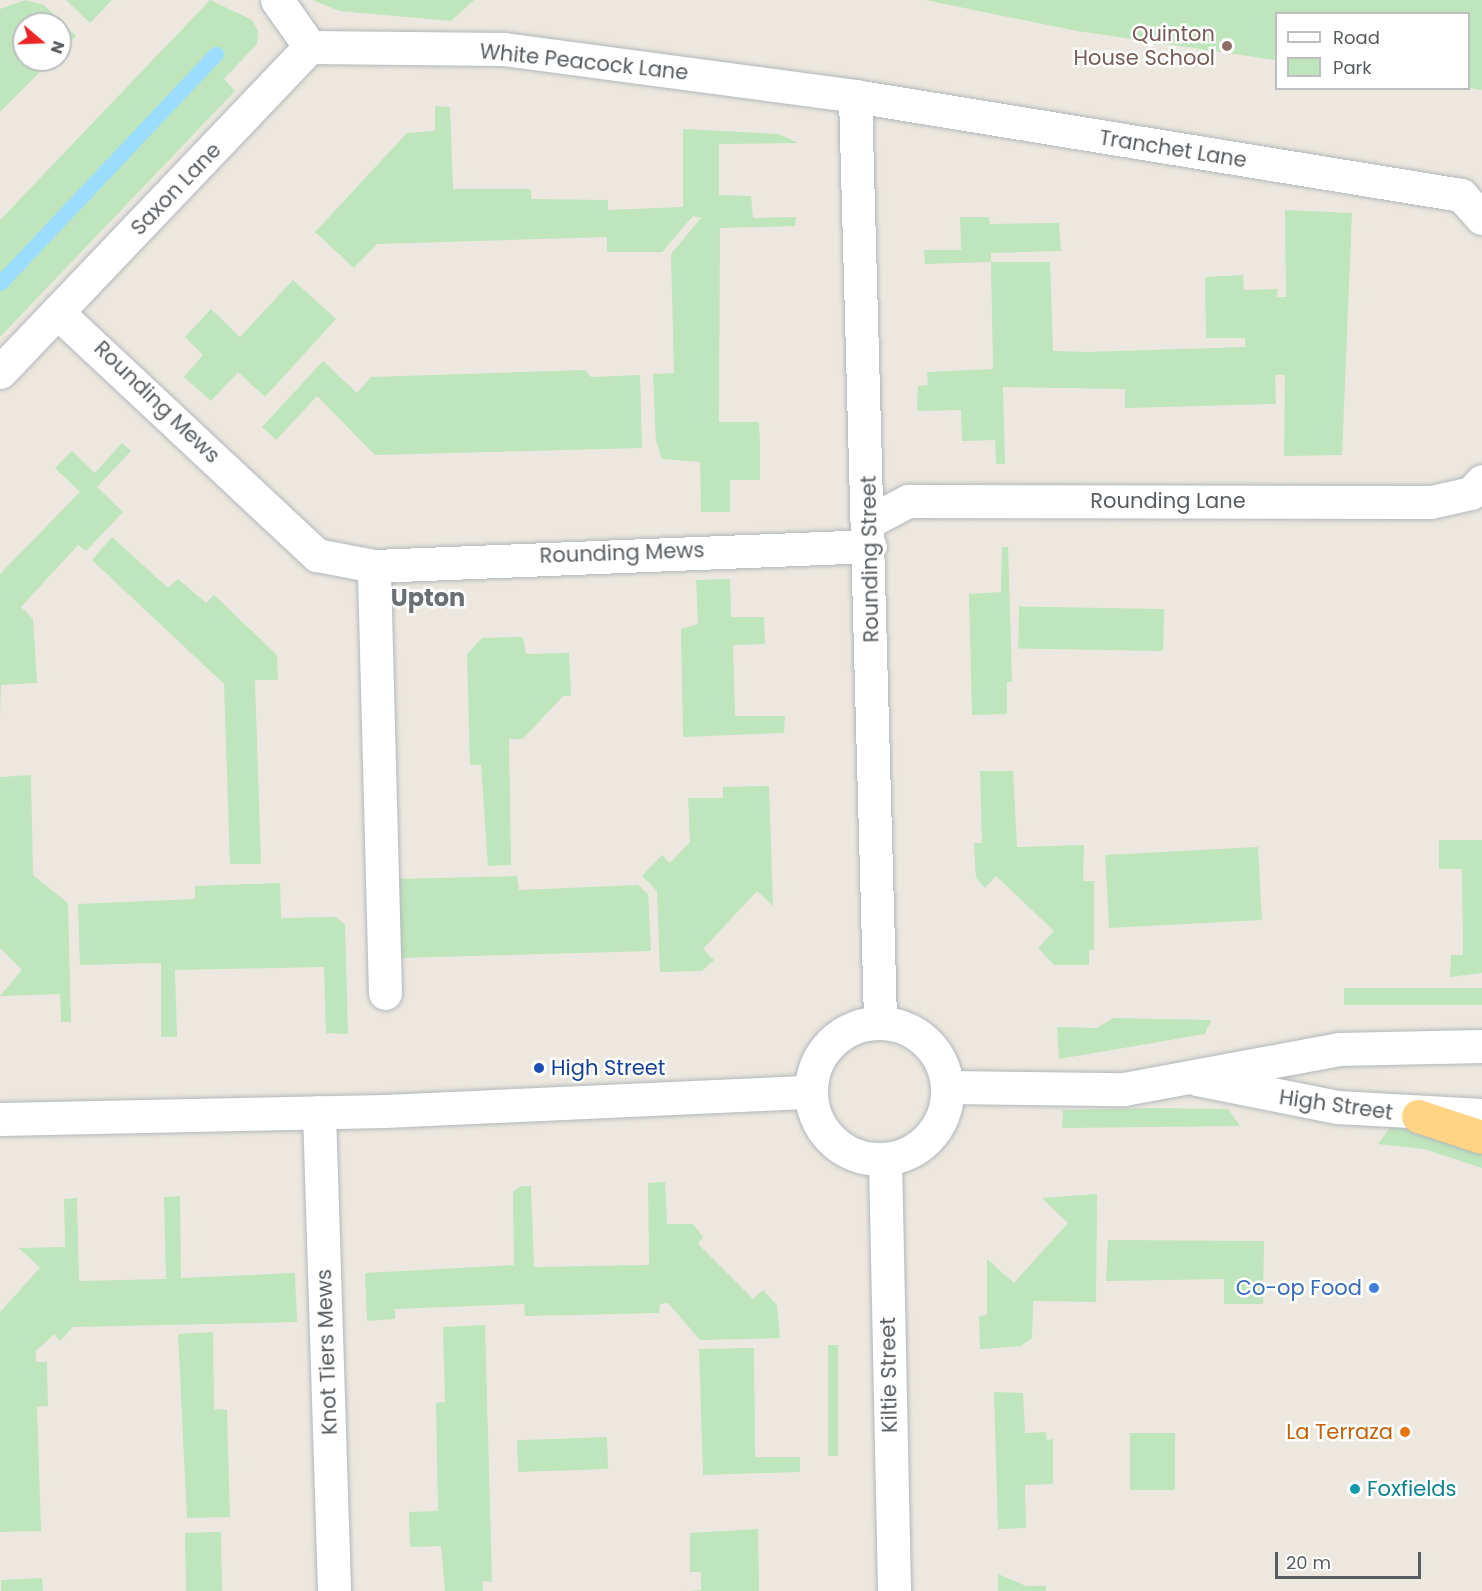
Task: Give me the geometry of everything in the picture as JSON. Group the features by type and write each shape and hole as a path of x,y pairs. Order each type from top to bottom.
{"highway":[{"path":"1418,1116 1482,1137"}],"street":[{"path":"277,0 310,47"},
{"name":"White Peacock Lane","path":"310,47 504,49 855,96"},
{"name":"Saxon Lane","path":"0,372 310,47"},
{"name":"Tranchet Lane","path":"855,96 1461,195 1482,218"},
{"name":"Rounding Street","path":"855,96 870,534 880,1022"},
{"name":"Rounding Mews","path":"57,312 317,555 374,566 870,534"},
{"name":"Rounding Lane","path":"870,534 908,501 1292,505 1431,502 1476,487"},
{"path":"374,566 385,993"},
{"path":"880,1022 919,1035 943,1067 948,1087 936,1127 923,1143 885,1159 842,1148 826,1134 811,1092 823,1051 839,1035 880,1022"},
{"name":"High Street","path":"948,1087 1103,1090 1192,1078 1339,1049 1482,1046"},
{"name":"High Street","path":"1192,1078 1337,1107 1418,1116 1482,1115"},
{"path":"0,1119 320,1112 811,1092"},
{"name":"Knot Tiers Mews","path":"320,1112 334,1591"},
{"name":"Kiltie Street","path":"885,1159 894,1591"}],"green space":[{"path":"25,0 44,5 51,12 12,12 12,72 40,72 0,112 0,9"},
{"path":"66,0 112,0 90,23"},
{"path":"210,0 252,20 258,31 257,44 224,79 235,91 0,337 0,220"},
{"path":"312,0 474,0 451,21 340,11"},
{"name":"Quinton House School","path":"925,0 1482,0 1482,90 1470,88 1470,12 1275,12 1275,60 1077,31"},
{"path":"435,106 450,107 453,189 531,189 531,199 608,200 608,210 683,207 683,129 779,134 798,143 719,144 719,195 751,196 753,218 796,217 795,226 720,228 719,422 759,422 760,441 760,480 730,480 730,512 701,512 700,462 662,459 656,441 653,374 674,373 671,254 701,218 693,216 662,252 607,252 607,237 377,244 354,268 315,232 407,133 435,131"},
{"path":"1285,210 1352,213 1342,455 1284,456 1285,375 1275,375 1276,404 1125,408 1125,389 1003,387 1005,464 996,464 995,440 962,441 961,410 917,411 918,386 928,385 927,372 993,369 991,262 1050,262 1053,351 1245,347 1245,338 1206,338 1205,277 1243,275 1244,290 1278,289 1277,297 1286,297"},
{"path":"960,217 989,217 990,224 1059,223 1061,251 991,253 991,262 925,264 924,250 961,250"},
{"path":"293,280 336,319 265,397 238,372 211,401 184,377 203,355 185,337 211,309 240,337"},
{"path":"323,361 357,393 371,377 585,370 591,377 640,375 642,448 375,455 317,396 276,440 262,427"},
{"path":"122,443 131,451 97,487 123,512 86,551 78,545 21,607 33,619 37,683 1,685 0,717 0,574 80,492 55,468 72,451 95,473"},
{"path":"112,537 168,588 178,579 206,603 214,595 277,655 278,680 255,680 261,864 230,864 224,684 92,560"},
{"path":"1002,547 1008,547 1010,611 1012,682 1007,682 1007,714 972,715 969,594 1001,592"},
{"path":"730,579 731,617 764,617 765,644 733,645 735,716 785,716 784,733 683,737 681,629 698,624 696,580"},
{"path":"1019,606 1164,609 1163,651 1018,648"},
{"path":"523,637 526,654 569,653 571,696 563,696 523,739 509,739 511,865 488,866 481,765 470,765 467,654 482,638"},
{"path":"980,771 1013,771 1017,847 1084,845 1083,881 1094,881 1094,950 1089,950 1089,965 1054,965 1038,948 1054,931 996,876 985,888 976,878 974,843 982,843"},
{"path":"31,775 33,875 68,903 71,1022 61,1022 60,994 0,996 22,970 0,948 0,777"},
{"path":"769,786 773,906 757,891 703,949 714,960 702,971 660,972 657,891 642,876 662,855 670,863 690,842 688,798 723,798 723,787"},
{"path":"1439,840 1482,840 1482,973 1450,977 1451,955 1463,955 1462,869 1439,869"},
{"path":"1258,847 1262,920 1109,928 1105,855"},
{"path":"517,876 519,890 638,885 648,894 651,951 398,958 396,879"},
{"path":"280,883 281,918 336,917 345,925 348,1034 326,1033 324,967 175,970 177,1037 161,1037 161,963 80,965 78,904 195,899 195,886"},
{"path":"1344,988 1482,988 1482,1005 1344,1005"},
{"path":"1113,1018 1211,1020 1205,1034 1059,1059 1057,1027 1097,1028"},
{"path":"1228,1109 1240,1126 1062,1128 1063,1110"},
{"path":"1392,1125 1482,1146 1482,1168 1424,1149 1378,1144"},
{"path":"665,1182 667,1224 693,1224 703,1237 698,1244 753,1299 763,1290 777,1305 780,1338 700,1340 668,1303 660,1304 659,1313 574,1315 525,1316 524,1304 395,1309 395,1319 367,1321 365,1273 514,1265 513,1191 522,1186 531,1186 534,1267 649,1265 648,1183"},
{"path":"1097,1194 1096,1302 1033,1301 1032,1338 1021,1346 980,1349 979,1316 987,1315 987,1259 1014,1283 1068,1223 1042,1198"},
{"path":"180,1196 181,1278 295,1273 297,1322 73,1327 60,1341 54,1334 36,1351 36,1362 47,1362 48,1406 37,1407 41,1531 0,1532 0,1312 40,1268 19,1248 65,1247 64,1199 77,1198 79,1281 166,1279 164,1197"},
{"path":"1108,1240 1264,1241 1263,1304 1224,1304 1224,1279 1106,1281"},
{"path":"485,1325 492,1582 482,1581 483,1591 445,1591 441,1546 410,1547 409,1512 438,1511 436,1403 445,1402 443,1327"},
{"path":"213,1332 214,1409 227,1410 230,1517 187,1518 178,1334"},
{"path":"828,1345 838,1345 838,1456 828,1456"},
{"path":"754,1348 755,1457 800,1457 800,1472 703,1475 699,1349"},
{"path":"994,1392 1023,1393 1025,1433 1046,1432 1047,1440 1053,1439 1053,1484 1025,1485 1026,1528 998,1529"},
{"path":"1130,1433 1175,1433 1175,1490 1130,1490"},
{"path":"607,1437 608,1469 518,1472 517,1440"},
{"path":"758,1529 759,1591 687,1591 701,1590 701,1572 690,1572 690,1533"},
{"path":"221,1532 222,1591 186,1591 185,1533"},
{"path":"998,1574 1026,1586 1046,1586 1046,1591 998,1591"},
{"path":"42,1578 43,1591 1,1591 1,1580"}],"waterway":[{"path":"0,283 216,54"}],"place":[{"name":"Quinton House School","path":"1227,46"},
{"name":"High Street","path":"539,1068"},
{"name":"Co-op Food","path":"1374,1288"},
{"name":"La Terraza","path":"1405,1432"},
{"name":"Foxfields","path":"1355,1489"}],"district":[{"name":"Upton","path":"428,598"}]}
